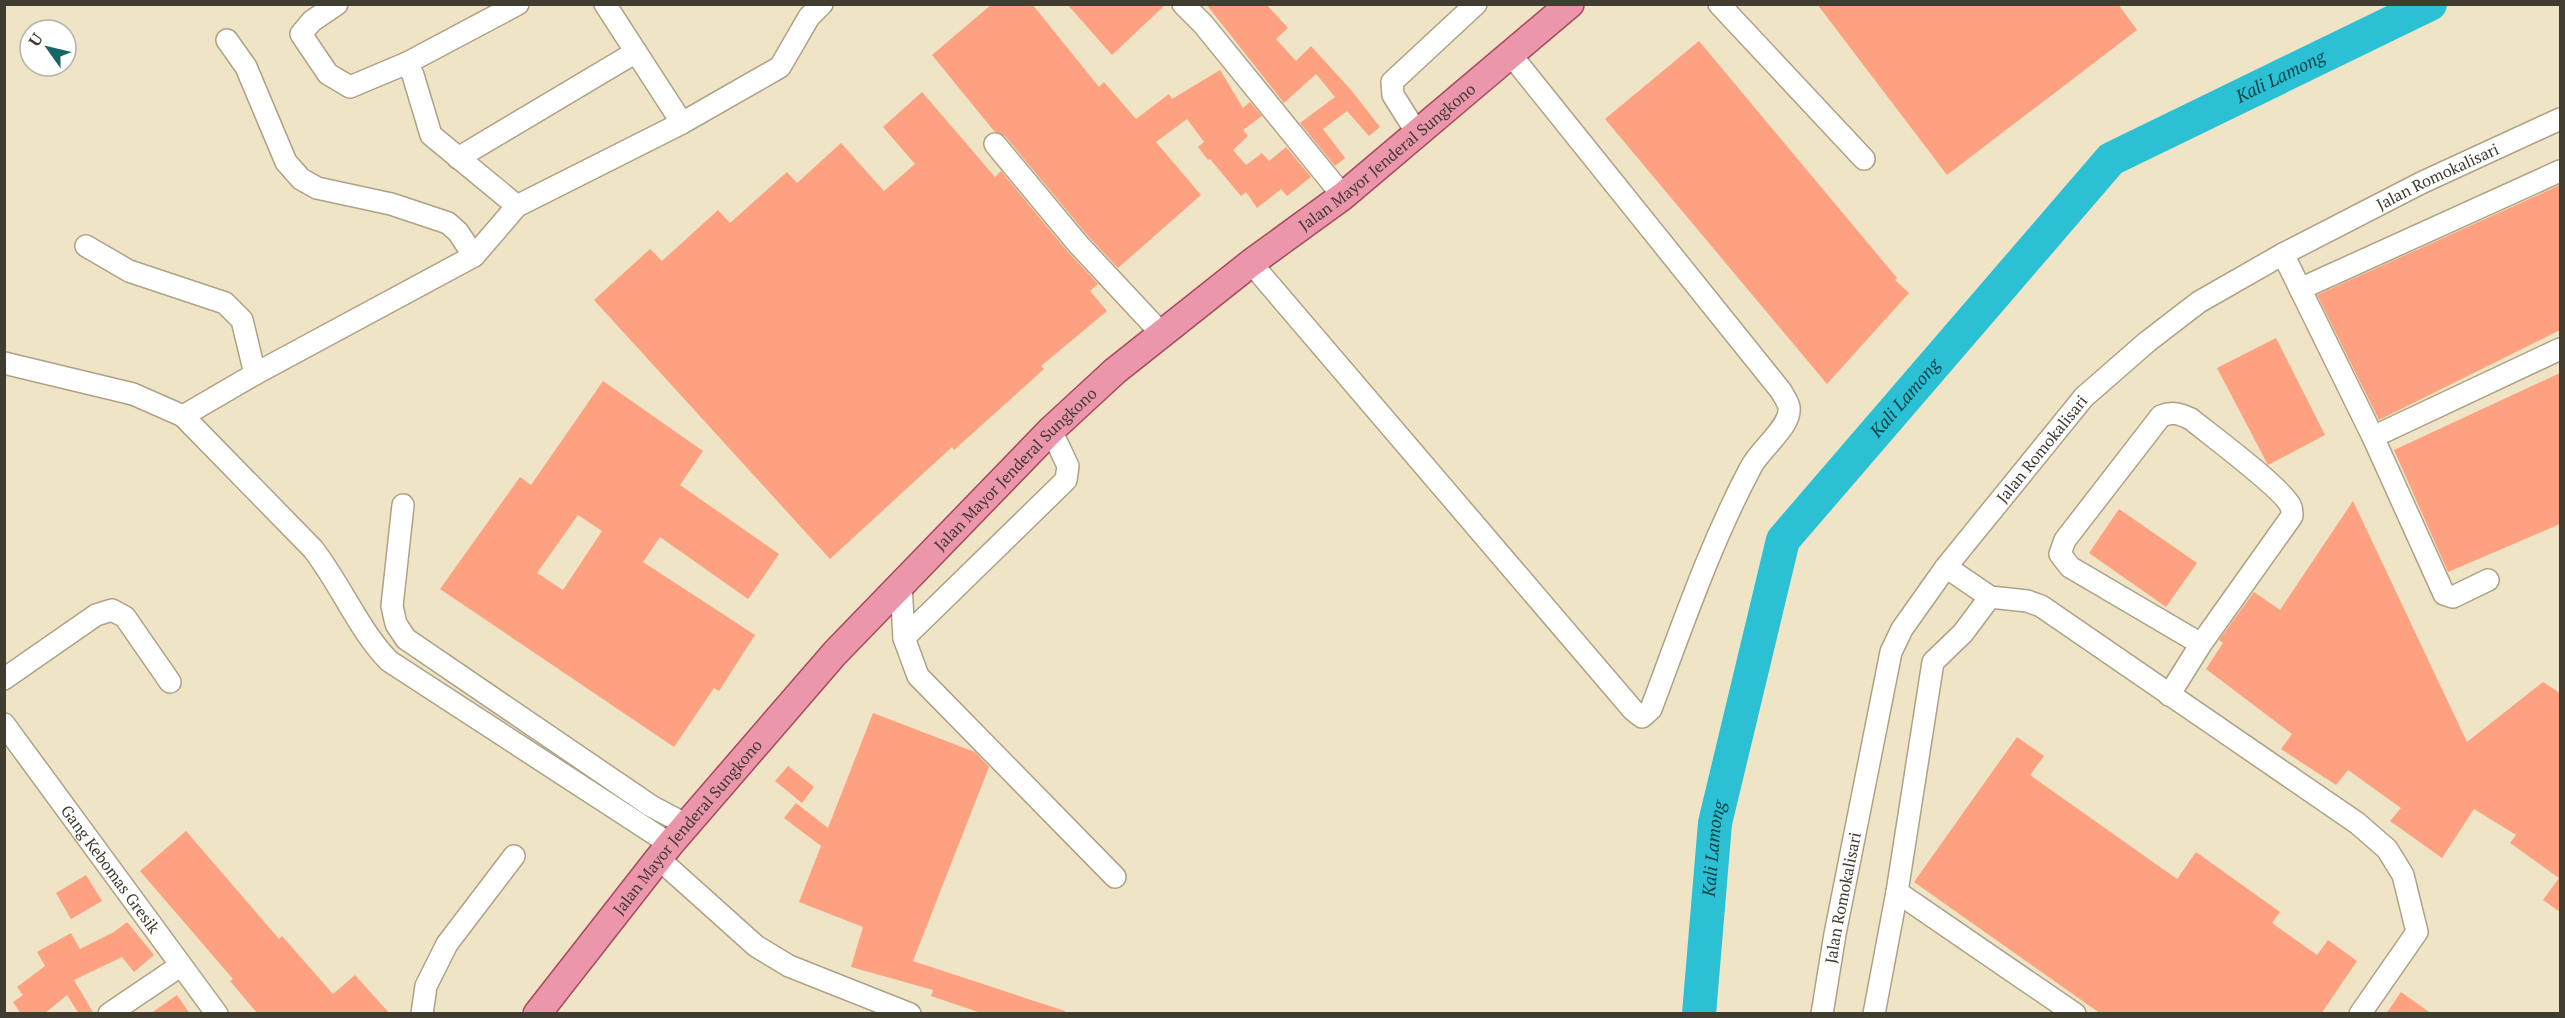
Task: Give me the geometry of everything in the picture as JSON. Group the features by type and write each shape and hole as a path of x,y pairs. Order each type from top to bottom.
{"main road":[{"name":"Jalan Mayor Jenderal Sungkono","path":"537,1014 672,843 835,653 1051,430 1115,371 1161,334 1251,263 1343,196 1511,55 1555,9"}],"street":[{"path":"337,4 312,21 301,34 328,74 350,87 407,63 518,4"},
{"path":"605,4 682,123"},
{"path":"183,416 255,374 474,256 517,206 682,123 780,67 809,18 822,4"},
{"path":"1183,4 1203,24 1343,196"},
{"path":"1417,133 1393,95 1392,82 1476,4"},
{"path":"1719,4 1864,159"},
{"path":"227,40 246,67 286,162 301,179 317,188 390,204 448,223 463,239 474,256"},
{"path":"458,158 636,52"},
{"path":"1251,263 1633,710 1642,717 1651,709 1707,560 1751,466 1761,450 1788,422 1789,407 1781,391 1511,55"},
{"path":"407,63 413,75 430,135 517,206"},
{"name":"Jalan Romokalisari","path":"1822,1014 1837,923 1891,652 1902,629 1946,567 2084,397 2147,342 2199,302 2283,254 2421,183 2560,119"},
{"path":"995,144 1078,244 1161,334"},
{"path":"2300,289 2560,171"},
{"path":"87,246 129,271 225,303 242,320 255,374"},
{"path":"2283,254 2373,436 2444,594 2452,597 2488,580"},
{"path":"2373,436 2560,349"},
{"path":"4,363 133,394 183,416 313,549 331,572 375,647 389,662 672,843"},
{"path":"2169,695 2201,644 2292,516 2292,507 2262,477 2192,420 2179,413 2169,413 2162,416 2065,540 2060,554 2070,567 2201,644"},
{"path":"904,638 1066,480 1068,466 1051,430"},
{"path":"403,506 392,606 396,624 406,639 651,806 672,843 756,946 781,961 910,1014"},
{"path":"1946,567 1990,597 2027,601 2041,606 2357,823 2387,849 2403,875 2417,932 2360,1014"},
{"path":"901,584 904,638 918,676 1115,877"},
{"path":"1874,1014 1897,892 1933,662 1963,633 1990,597"},
{"path":"4,679 96,615 112,610 125,617 170,682"},
{"name":"Gang Kebomas Gresik","path":"4,724 217,1014"},
{"path":"423,1014 426,986 447,945 514,856"},
{"path":"1897,892 2075,1014"},
{"path":"109,1014 180,966"}],"building":[{"path":"992,4 1032,4 1099,87 1104,82 1136,119 1169,94 1172,99 1220,70 1243,108 1250,102 1262,116 1243,130 1248,136 1233,150 1246,165 1262,153 1269,161 1286,147 1311,177 1287,196 1281,189 1257,208 1246,192 1241,196 1210,159 1208,160 1198,147 1204,142 1187,119 1156,142 1201,195 1118,268 1088,236 1005,136 994,131 932,55"},
{"path":"1067,4 1166,4 1112,55"},
{"path":"1206,4 1266,4 1288,28 1276,39 1296,61 1311,46 1351,90 1380,127 1369,136 1347,111 1323,129 1345,158 1335,166 1300,123 1335,97 1316,74 1284,103"},
{"path":"1817,4 2118,4 2137,30 1947,175"},
{"path":"1699,41 1897,278 1895,280 1909,293 1827,384 1605,119"},
{"path":"922,92 995,177 1001,171 1068,252 1098,284 1090,291 1107,311 1041,366 1044,369 954,450 952,447 830,559 594,300 650,249 662,261 718,210 730,223 787,172 797,183 841,143 884,191 915,164 883,127"},
{"path":"2560,185 2560,330 2379,420 2317,295"},
{"path":"2276,338 2325,435 2268,465 2217,368"},
{"path":"2560,373 2560,524 2448,572 2394,450"},
{"path":"603,381 703,451 680,485 779,554 748,599 660,537 643,562 755,635 719,691 714,688 674,747 440,589 520,477 531,485","holes":["578,515 602,531 563,590 537,573"]},
{"path":"2353,501 2467,742 2543,682 2560,693 2560,912 2543,900 2559,878 2510,843 2516,835 2474,809 2442,858 2390,821 2401,808 2348,770 2336,785 2281,749 2292,734 2206,669 2223,643 2219,640 2254,592 2280,610"},
{"path":"2119,509 2197,563 2166,607 2089,553"},
{"path":"873,713 975,752 989,767 913,961 1065,1011 1065,1014 984,1014 931,996 933,990 851,967 863,927 799,902 821,846 784,818 796,803 828,828"},
{"path":"2017,737 2044,756 2030,775 2177,879 2196,852 2280,912 2272,923 2317,955 2328,940 2357,961 2321,1014 2101,1014 1914,882"},
{"path":"788,766 814,787 802,803 775,781"},
{"path":"186,831 279,939 282,936 333,994 355,975 390,1014 258,1014 230,981 233,979 140,871"},
{"path":"86,875 102,901 71,919 56,893"},
{"path":"127,922 154,955 134,972 122,957 74,980 94,1014 79,1014 67,995 44,1014 21,1014 13,1002 23,995 17,987 45,966 37,952 71,933 80,949 114,932"},
{"path":"2401,992 2432,1014 2386,1014"},
{"path":"177,995 190,1014 150,1014"}],"waterway":[{"name":"Kali Lamong","path":"1699,1014 1715,823 1783,540 2111,159 2430,4"}]}
